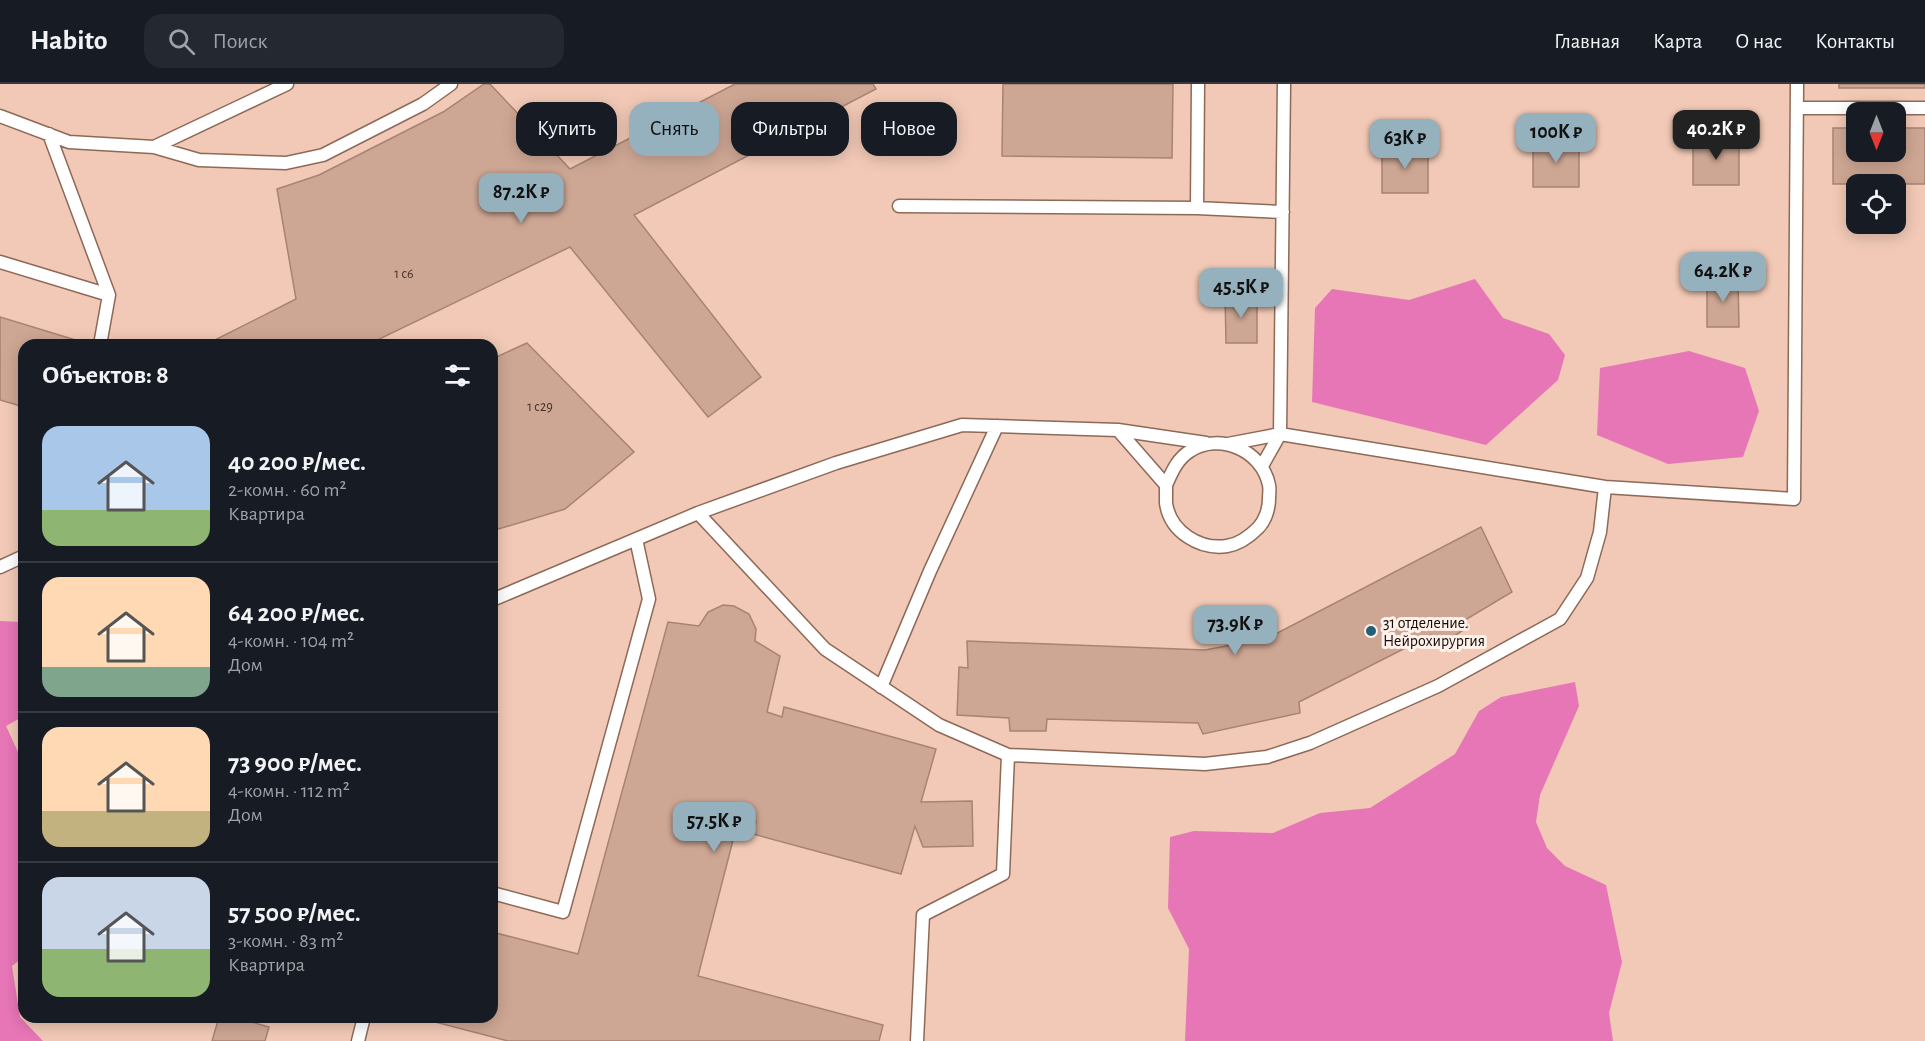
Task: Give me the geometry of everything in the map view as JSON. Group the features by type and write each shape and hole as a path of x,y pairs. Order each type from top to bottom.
{"lane":[{"path":"154,147 287,84"},
{"path":"0,116 69,142 154,147 199,160 286,163 323,154 423,104 451,84"},
{"path":"1197,84 1197,208"},
{"path":"1262,466 1280,434 1284,84"},
{"path":"498,597 698,513 836,463 962,425 1119,430 1208,444 1228,444 1280,434 1605,487 1794,499 1797,84"},
{"path":"1797,108 1925,108"},
{"path":"49,134 110,295 101,339"},
{"path":"899,206 1197,208 1283,212"},
{"path":"0,262 110,295"},
{"path":"881,687 930,571 997,426"},
{"path":"1119,430 1166,485"},
{"path":"1208,444 1189,451 1175,466 1166,485 1166,505 1174,524 1189,539 1207,546 1228,546 1247,539 1261,525 1269,506 1269,485 1262,466 1247,452 1228,444"},
{"path":"698,513 825,649 939,725 1008,755 1205,764 1267,757 1310,743 1438,686 1560,619 1587,578 1600,532 1605,487"},
{"path":"498,895 563,912 649,599 636,539"},
{"path":"0,567 18,559"},
{"path":"917,1041 923,915 1003,874 1008,755"},
{"path":"358,1041 362,1023"}],"shaded area":[{"path":"1475,279 1503,318 1549,334 1565,355 1558,380 1486,445 1312,402 1315,308 1332,289 1409,300"},
{"path":"1689,351 1745,368 1759,411 1743,457 1668,464 1597,435 1600,368"},
{"path":"0,621 18,622 18,719 6,726 18,752 18,962 12,966 18,1004 18,1023 26,1023 43,1041 0,1041"},
{"path":"1575,682 1579,706 1540,795 1536,822 1547,848 1565,866 1606,885 1622,962 1609,1013 1613,1041 1185,1041 1189,949 1168,908 1170,837 1194,831 1273,833 1320,813 1370,808 1455,754 1479,711 1501,697"}],"building":[{"path":"484,84 490,84 516,112 516,156 558,156 570,169 595,156 617,156 617,145 629,139 629,156 719,156 719,102 700,102 735,84 873,84 876,89 849,103 731,102 731,156 747,156 634,215 761,377 708,417 570,247 379,339 217,339 296,299 277,189 319,175 443,112"},
{"path":"1003,84 1173,84 1172,158 1002,156"},
{"path":"1839,84 1925,84 1925,88 1839,88"},
{"path":"1833,128 1846,128 1846,162 1906,162 1906,128 1925,128 1925,184 1906,184 1906,174 1846,174 1846,184 1833,184"},
{"path":"1693,138 1739,138 1739,185 1693,185"},
{"path":"1533,141 1579,141 1579,187 1533,187"},
{"path":"1382,147 1428,147 1428,193 1382,193"},
{"path":"1707,279 1738,279 1739,327 1707,327"},
{"path":"1225,296 1257,296 1257,343 1226,343"},
{"path":"0,317 72,339 18,339 18,405 0,400"},
{"path":"527,343 634,452 565,509 498,529 498,356"},
{"name":"31 отделение. Нейрохирургия","path":"1481,527 1512,592 1465,620 1468,627 1439,646 1431,635 1299,702 1300,713 1203,734 1198,723 1047,719 1046,731 1010,731 1009,718 957,715 959,667 968,668 967,641 1205,650 1268,638"},
{"path":"723,605 734,606 749,614 756,629 755,641 780,656 767,712 782,717 784,707 936,749 921,802 972,801 973,846 923,847 915,826 901,874 753,834 756,821 739,817 698,976 883,1025 879,1041 508,1041 439,1023 498,1023 498,934 578,954 668,622 699,626 708,612"},
{"path":"217,1023 255,1023 269,1027 265,1041 212,1041"}],"place":[{"name":"31 отделение. Нейрохирургия","path":"1371,631"}]}
